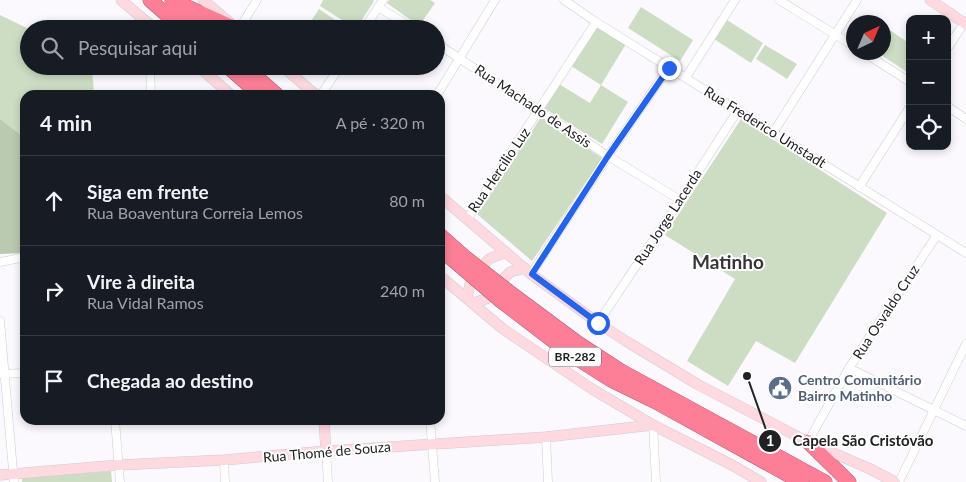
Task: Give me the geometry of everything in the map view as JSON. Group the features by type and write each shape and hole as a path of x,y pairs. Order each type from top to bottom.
{"highway":[{"path":"150,0 173,20"},
{"path":"167,0 190,20"},
{"path":"172,0 217,20"},
{"path":"237,75 254,90"},
{"path":"254,75 271,90"},
{"name":"BR-282","path":"445,241 462,261"},
{"name":"BR-282","path":"445,252 462,261 505,296 573,356 611,380 656,402 800,482"},
{"name":"BR-282","path":"505,296 621,371 825,482"},
{"path":"808,442 849,482"}],"street":[{"path":"121,0 142,20"},
{"path":"203,0 226,20"},
{"path":"243,20 257,0"},
{"path":"440,90 495,0"},
{"name":"Rua Frederico Umstadt","path":"564,0 669,68 966,253"},
{"path":"686,77 735,0"},
{"path":"779,0 846,41"},
{"path":"773,133 857,0"},
{"path":"933,1 965,23 951,43"},
{"path":"370,20 380,3 402,20"},
{"name":"Rua Hercilio Luz","path":"468,218 596,22"},
{"name":"Rua Machado de Assis","path":"445,49 608,156 680,200"},
{"path":"876,60 906,79"},
{"path":"528,271 669,68"},
{"path":"150,75 151,90"},
{"path":"208,75 225,90"},
{"path":"293,75 310,90"},
{"path":"324,90 334,75"},
{"path":"951,109 966,119"},
{"name":"Rua Jorge Lacerda","path":"598,323 738,110"},
{"path":"859,187 906,113"},
{"path":"445,200 528,271 598,323 629,343 697,384 808,442 897,482 966,344"},
{"name":"Rua Osvaldo Cruz","path":"808,442 849,368 937,235"},
{"path":"489,259 490,238"},
{"path":"452,285 470,280 489,259 509,254"},
{"path":"470,301 486,299 510,272 509,254"},
{"path":"0,262 20,258"},
{"path":"510,272 528,271"},
{"path":"445,280 503,329 592,388 653,425 761,482"},
{"path":"470,280 470,301"},
{"path":"486,299 486,315"},
{"path":"0,321 3,374 14,478"},
{"path":"849,368 966,426"},
{"path":"3,374 20,373"},
{"path":"115,425 120,482"},
{"path":"324,425 328,482"},
{"path":"430,425 435,482"},
{"path":"653,425 656,482"},
{"name":"Rua Thomé de Souza","path":"0,475 14,478 119,465 224,460 546,437 653,425"},
{"path":"546,437 548,482"},
{"path":"224,460 225,482"}],"green space":[{"path":"323,0 374,1 362,20 342,20 320,6"},
{"path":"389,0 430,0 435,3 423,20 411,20 387,3"},
{"path":"641,7 693,40 680,61 628,28"},
{"path":"319,9 336,20 312,20"},
{"path":"0,15 20,25 20,75 93,75 94,90 20,90 20,134 0,119"},
{"path":"727,20 763,43 751,63 714,39"},
{"path":"596,26 626,44 601,85 571,66"},
{"path":"891,31 906,41 906,71 889,60 891,60"},
{"path":"765,45 797,64 787,79 756,59"},
{"path":"559,84 590,103 601,85 628,102 602,144 544,108"},
{"path":"541,117 602,158 532,261 477,214"},
{"path":"0,119 20,134 20,253 0,254"},
{"path":"741,119 887,213 795,363 756,341 728,386 687,361 735,279 665,235"},
{"path":"111,471 112,482 22,482 22,478"}],"place":[{"name":"Capela São Cristóvão","path":"747,376"},
{"name":"Centro Comunitário Bairro Matinho","path":"780,388"}],"district":[{"name":"Matinho","path":"728,262"}],"route":[{"path":"598,323 532,274 608,156 669,68"}]}
